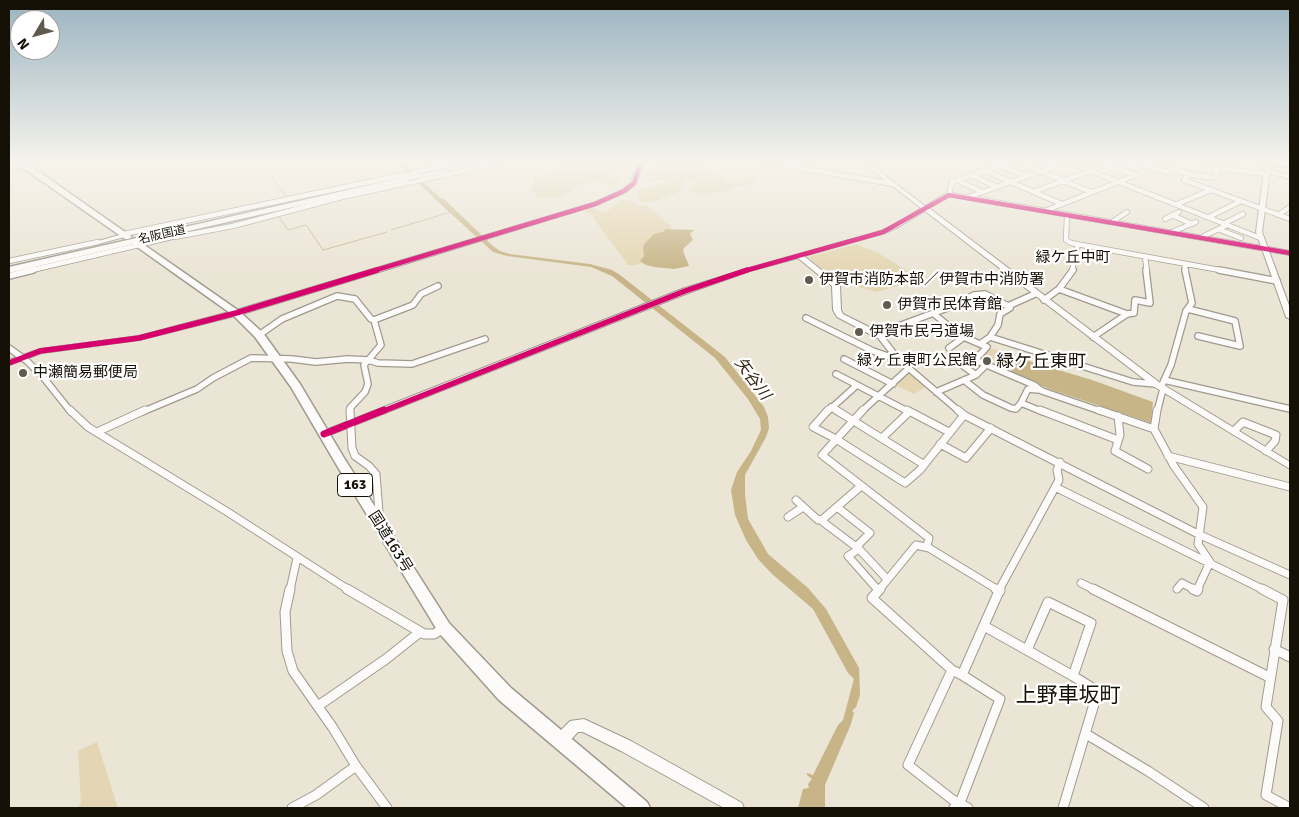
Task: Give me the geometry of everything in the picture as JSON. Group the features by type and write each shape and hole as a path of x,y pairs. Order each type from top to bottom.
{"highway":[{"name":"国道163号","path":"73,199 236,314 259,335 277,358 444,628 505,694 641,808"},
{"path":"9,267 308,199"},
{"name":"名阪国道","path":"9,267 309,199"},
{"name":"名阪国道","path":"9,267 316,199"},
{"path":"175,237 318,199"},
{"path":"9,267 98,242"}],"street":[{"path":"9,276 131,239 309,199"},
{"path":"98,242 187,236 333,199"},
{"path":"9,363 54,349 139,338 236,314 605,199"},
{"path":"914,199 1035,294 1160,386 1290,466"},
{"path":"324,434 645,306 748,270 883,232 898,226 943,199"},
{"path":"980,199 1290,254"},
{"path":"1050,199 1062,204"},
{"path":"1046,211 1074,199"},
{"path":"1165,199 1260,238"},
{"path":"1178,204 1189,199"},
{"path":"1236,199 1290,219"},
{"path":"1262,199 1260,238 1289,309 1290,317"},
{"path":"1209,217 1241,201"},
{"path":"1278,215 1290,207"},
{"path":"1112,222 1127,212"},
{"path":"1165,219 1179,212"},
{"path":"1067,214 1066,240 1078,244 1277,281"},
{"path":"1205,238 1204,236 1244,214"},
{"path":"1171,233 1194,223 1172,216"},
{"path":"1218,229 1241,238"},
{"path":"1044,300 1059,289 1075,265 1078,244"},
{"path":"799,256 836,285 837,310 840,315 880,336 908,369 964,415 1060,462 1198,534 1290,575"},
{"path":"1059,289 1127,314 1134,313 1135,300 1150,303 1144,257"},
{"path":"1184,264 1192,303 1188,309 1164,380 1160,386 1154,429 1168,456 1204,507 1198,534 1198,544 1210,562"},
{"path":"374,320 413,305 421,294 438,286"},
{"path":"880,336 885,331 979,294 985,294 1008,306"},
{"path":"1008,306 1035,294"},
{"path":"259,335 282,319 337,296 354,299 374,320 381,345 368,360 364,369 368,380 367,388 350,408 352,448 355,456 369,466 376,474 379,512 374,516"},
{"path":"980,344 990,337 998,325 1000,314 1010,308 1008,306"},
{"path":"1188,309 1235,321 1240,346 1198,336"},
{"path":"933,313 958,335 987,347 975,360 1034,385 1042,391"},
{"path":"1093,337 1127,314"},
{"path":"806,318 873,351 898,359"},
{"path":"949,348 964,337"},
{"path":"990,337 1133,382 1160,386"},
{"path":"97,432 197,389 213,378 251,358 299,359 310,362 368,360 378,363 412,364 485,339"},
{"path":"9,348 43,377 64,405 79,420 97,432 226,511 296,558 379,609 428,635 444,628"},
{"path":"844,359 894,384"},
{"path":"962,365 976,375"},
{"path":"936,392 976,375 986,365"},
{"path":"908,369 894,384 852,420 822,455 929,538 927,545 929,548"},
{"path":"836,374 948,432"},
{"path":"964,380 974,389 1011,408 1016,409 1028,389 1042,391 1154,429"},
{"path":"1164,380 1290,409"},
{"path":"857,385 831,407 812,427 836,439 905,483 920,470 948,432 964,415"},
{"path":"1021,403 1118,440"},
{"path":"831,407 923,464"},
{"path":"882,438 909,412"},
{"path":"1118,416 1120,427 1115,451 1148,469"},
{"path":"1234,431 1243,422 1276,434 1275,441 1266,451"},
{"path":"940,444 966,458 991,428"},
{"path":"1168,456 1290,488"},
{"path":"962,675 1000,591 1000,586 1059,480 1057,470 1060,462"},
{"path":"823,520 861,486"},
{"path":"1055,487 1210,562 1283,600 1266,707 1278,721 1266,795 1290,808"},
{"path":"796,500 818,520 823,520 859,550 887,579"},
{"path":"788,517 803,507"},
{"path":"837,507 870,533 858,545 859,550"},
{"path":"952,670 908,765 961,807 1000,699 952,670 872,598 916,545 929,548 1000,591"},
{"path":"859,550 848,556 878,590"},
{"path":"296,558 285,612 287,651 293,671 356,766 387,808"},
{"path":"1177,589 1182,583 1197,591 1210,562"},
{"path":"1082,582 1270,677"},
{"path":"1027,650 1048,602 1091,623 1073,676"},
{"path":"984,626 1073,676 1094,689 1097,694 1063,808"},
{"path":"318,706 386,660 420,632"},
{"path":"1274,649 1290,656"},
{"path":"561,740 575,726 584,725 626,746 736,808"},
{"path":"1086,734 1148,771 1204,808"},
{"path":"292,808 316,795 356,766"}],"shaded area":[{"path":"444,199 500,251 510,254 590,264 612,270 620,275 725,357 764,407 768,417 769,428 745,475 748,519 768,554 808,588 826,609 859,668 860,695 856,707 852,711 854,713 851,724 825,785 825,808 798,808 803,789 809,788 808,784 812,779 807,773 813,775 838,725 843,720 854,679 848,673 813,609 772,574 758,559 746,540 735,515 731,490 737,472 751,451 761,430 760,419 748,399 715,358 612,276 591,267 507,256 493,252 436,200"},
{"path":"622,199 633,202 636,205 646,205 671,226 670,229 665,229 655,234 643,247 644,256 641,261 642,263 629,266 593,215 587,213 584,209 591,207 605,213"},
{"path":"639,199 660,199 644,203"},
{"path":"665,229 694,230 690,234 693,240 683,251 689,266 674,269 646,265 640,261 644,256 643,247 645,243 654,234"},
{"path":"856,244 880,254 919,278 925,284 901,285 877,292 847,284 841,285 808,257"},
{"path":"990,348 1016,356 1006,372 991,366 995,361 983,356"},
{"path":"1019,358 1092,380 1153,402 1151,423 1049,389 1011,372"},
{"path":"911,373 926,387 914,394 895,385 907,374"},
{"path":"97,742 118,808 77,808 81,803 78,751"}],"waterway":[{"name":"矢谷川","path":"438,199 448,208"},
{"path":"391,230 451,212"},
{"path":"279,217 288,230 306,225 323,250 387,232"}],"cycle path":[{"path":"9,363 40,351 139,338 236,313 606,199"},
{"path":"324,434 685,291 748,270 883,232 942,199"},
{"path":"973,199 1290,253"}],"place":[{"name":"伊賀市消防本部／伊賀市中消防署","path":"809,280"},
{"name":"伊賀市民体育館","path":"887,305"},
{"name":"伊賀市民弓道場","path":"859,332"},
{"name":"緑ヶ丘東町公民館","path":"987,361"},
{"name":"中瀬簡易郵便局","path":"23,373"}],"district":[{"name":"緑ケ丘中町","path":"1073,258"},
{"name":"緑ケ丘東町","path":"1041,362"},
{"name":"上野車坂町","path":"1068,696"}]}
